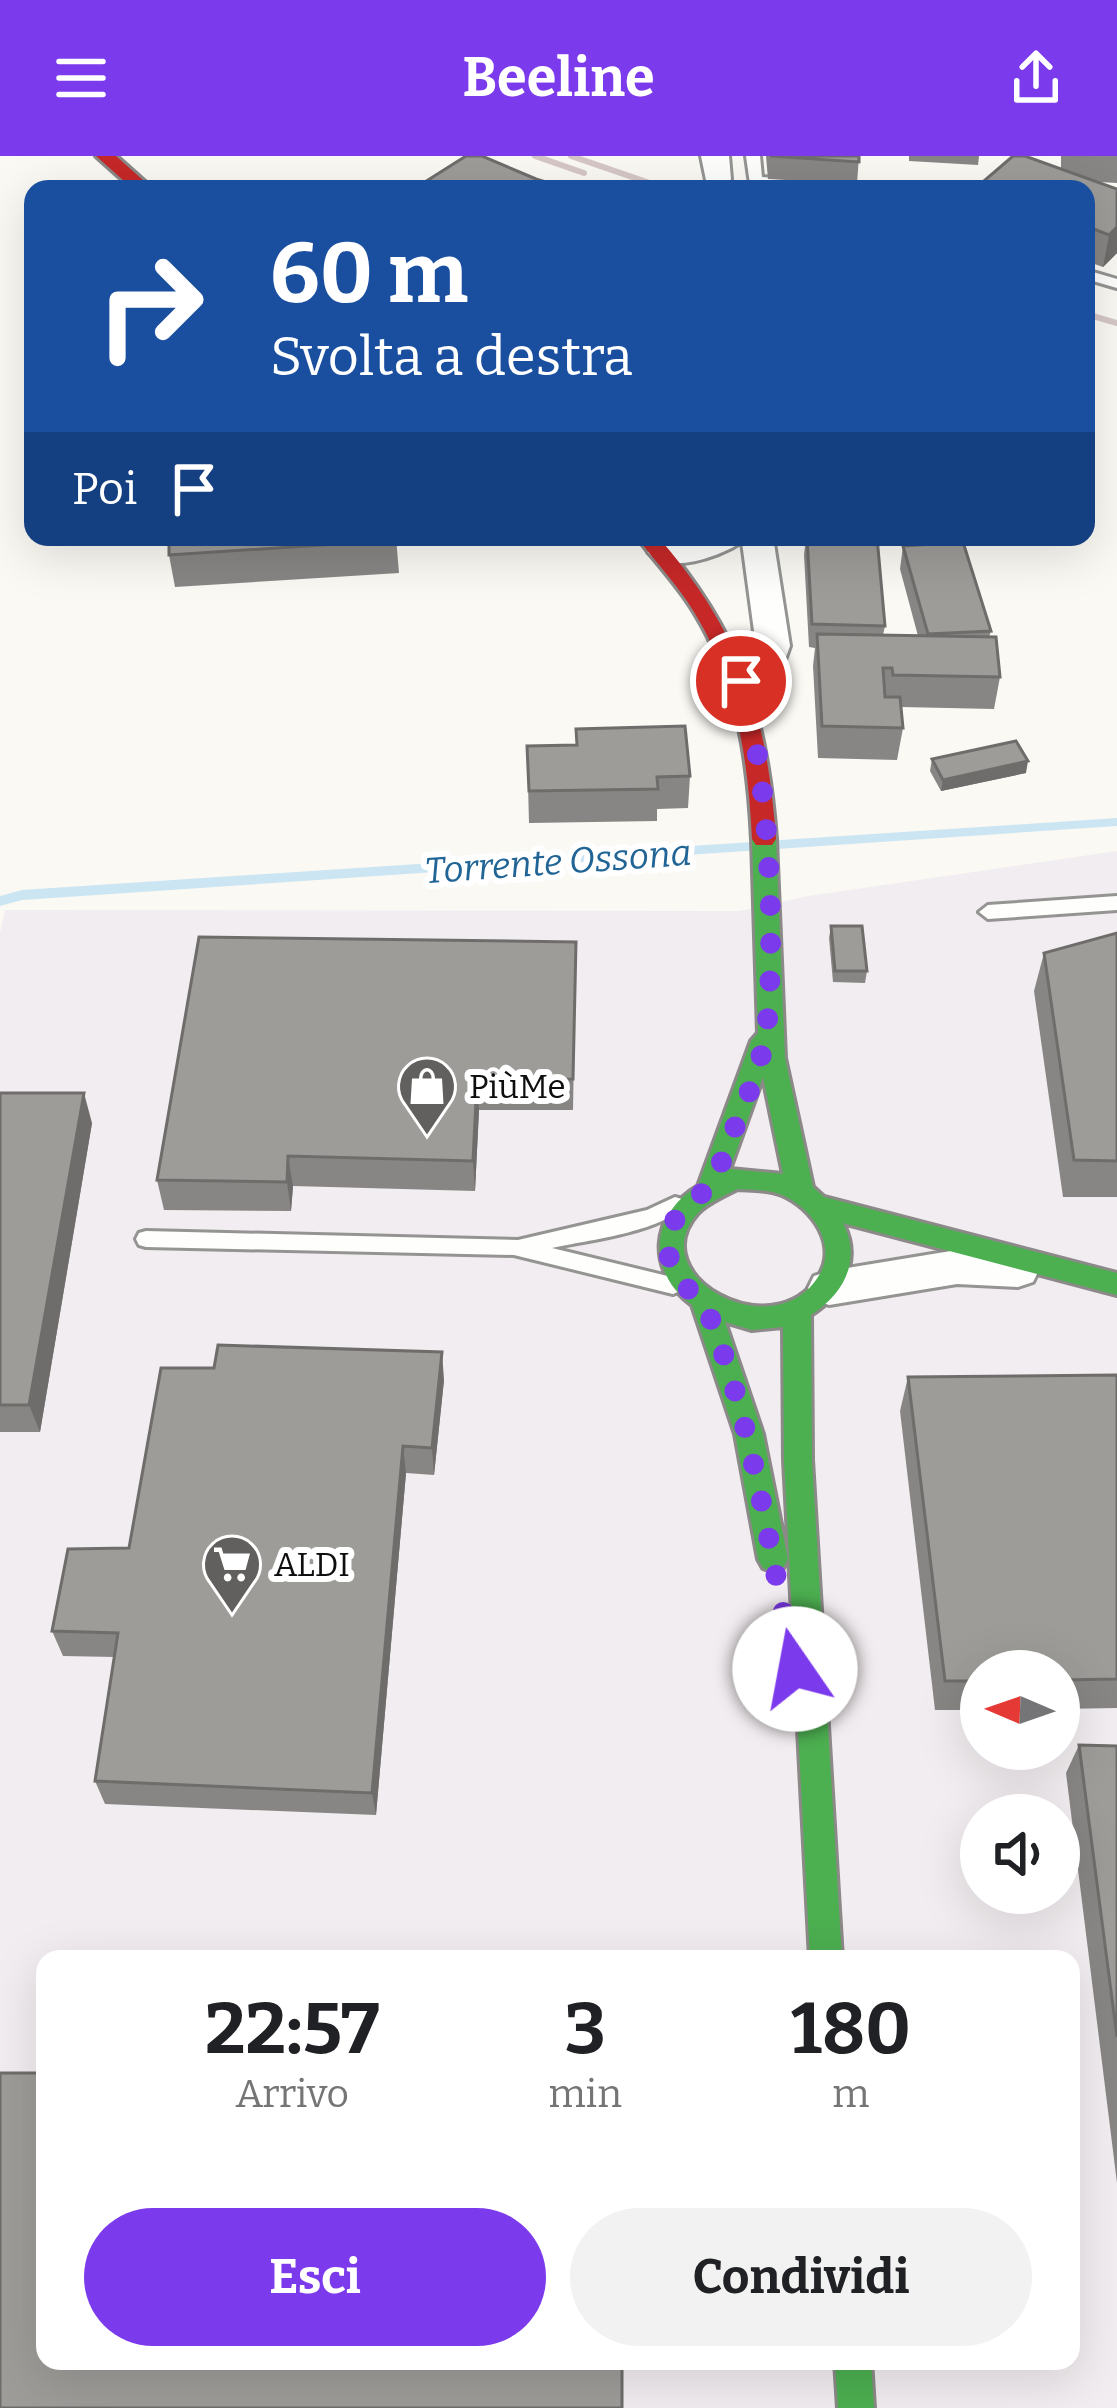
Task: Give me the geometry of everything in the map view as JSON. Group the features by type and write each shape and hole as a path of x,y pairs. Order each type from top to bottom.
{"main road":[{"path":"105,156 133,180"},
{"path":"653,546 707,604 724,634 751,712 768,892 766,1029 782,1128 800,1190"},
{"path":"705,1188 766,1029"},
{"path":"812,1744 749,1434 695,1296 673,1269 668,1247 682,1206 705,1188 748,1177 800,1190 824,1207 1117,1284"},
{"path":"695,1296 750,1318 813,1300 840,1269 842,1247 824,1207"},
{"path":"813,1300 798,1460 825,1950"},
{"path":"854,2370 856,2408"}],"street":[{"path":"751,712 773,646 758,546"},
{"path":"813,1300 956,1267 1068,1274"}],"lane":[{"path":"988,912 1117,903"},
{"path":"146,1239 514,1247 651,1217 705,1188"},
{"path":"514,1247 695,1296"}],"shaded area":[{"path":"1117,851 1117,2408 0,2408 0,933 5,910 740,911 808,896"}],"building":[{"path":"466,156 482,156 539,180 428,180"},
{"path":"770,156 859,156 859,162"},
{"path":"1013,156 1025,156 1092,180 985,180"},
{"path":"1095,181 1117,189 1117,227 1109,235 1095,230"},
{"path":"169,546 305,546 169,555"},
{"path":"808,546 878,546 885,626 812,624"},
{"path":"903,546 964,546 991,631 928,634"},
{"path":"817,634 996,637 1000,677 893,675 892,668 883,668 885,697 900,697 903,728 822,726"},
{"path":"685,726 690,776 657,777 658,789 529,791 527,746 577,745 576,729"},
{"path":"1016,741 1028,761 943,780 932,759"},
{"path":"831,926 862,926 867,971 835,971"},
{"path":"1117,933 1117,1161 1074,1160 1044,953"},
{"path":"199,937 576,942 573,1079 477,1080 473,1161 288,1156 287,1182 157,1180"},
{"path":"0,1093 84,1093 29,1405 0,1405"},
{"name":"ALDI","path":"218,1345 442,1352 432,1448 403,1446 372,1793 95,1781 118,1633 52,1631 68,1549 129,1548 161,1368 214,1368"},
{"path":"1117,1375 1117,1679 1080,1680 1080,1650 960,1650 960,1681 945,1681 908,1377"},
{"path":"1080,1745 1117,1746 1117,2037 1080,1753"},
{"path":"0,2073 36,2073 36,2370 622,2370 622,2408 0,2408"}],"waterway":[{"name":"Torrente Ossona","path":"0,901 22,895 1117,822"}],"railway":[{"path":"535,156 584,173"},
{"path":"571,156 641,180"},
{"path":"1095,317 1117,323"}],"traffic: fast":[{"path":"764,839 773,1058 800,1189"},
{"path":"711,1185 763,1041"},
{"path":"733,1178 788,1186 817,1206 835,1233 838,1264 832,1280 820,1295 787,1315 752,1319 717,1309 690,1289 672,1262 671,1233 690,1204 733,1178"},
{"path":"824,1207 1117,1284"},
{"path":"705,1304 749,1434 773,1559"},
{"path":"797,1312 798,1460 825,1950"},
{"path":"854,2370 856,2408"}],"traffic: jam":[{"path":"105,156 133,180"},
{"path":"655,546 702,606 737,675 756,751 764,839"}],"place":[{"name":"PiùMe","path":"427,1137"},
{"name":"ALDI","path":"232,1615"}],"route":[{"path":"741,681 751,712 762,802 768,892 766,1029 745,1100 711,1185 682,1206 671,1226 668,1247 673,1269 705,1304 733,1377 749,1434 795,1669"}]}
